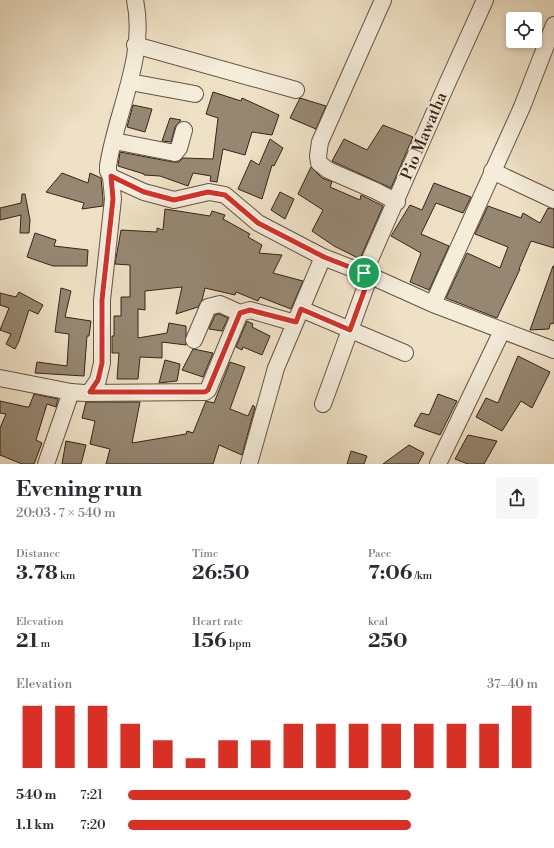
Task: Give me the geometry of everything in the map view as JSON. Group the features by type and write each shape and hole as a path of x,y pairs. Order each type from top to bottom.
{"street":[{"path":"90,392 98,380 102,363 102,300 113,199 111,176 108,171 108,166 130,82 137,31 135,0"},
{"path":"383,0 320,142 318,156 319,163 328,170 397,202"},
{"name":"Pio Mawatha","path":"323,404 350,330 367,274 446,86 485,0"},
{"path":"434,304 492,171 522,107 554,25"},
{"path":"135,45 296,90"},
{"path":"130,82 195,94"},
{"path":"114,141 175,154 180,148 184,130"},
{"path":"492,171 554,200"},
{"path":"111,176 144,192 174,200 208,192 225,195 258,223 324,257 367,274 434,304 554,350"},
{"path":"249,464 276,368 324,257"},
{"path":"194,340 208,308 220,304 240,313 250,310 298,316 350,330 405,354"},
{"path":"0,378 71,392 205,392 208,390 240,313"},
{"path":"438,464 502,331"},
{"path":"46,464 71,392"}],"building":[{"path":"213,92 241,101 242,98 279,115 272,135 252,132 245,155 223,149 217,182 210,181 211,176 193,173 188,186 160,176 144,175 118,166 120,152 173,162 179,162 183,158 213,159 218,118 206,114"},
{"path":"300,98 326,106 316,129 290,118"},
{"path":"133,105 152,109 145,132 127,127"},
{"path":"170,118 181,120 175,127 171,142 162,141"},
{"path":"383,125 413,137 391,188 332,161 344,139 367,150"},
{"path":"270,139 283,148 274,166 272,165 262,199 238,189 251,160 259,165"},
{"path":"311,167 322,178 332,182 330,187 360,200 361,195 383,206 360,259 334,246 312,231 323,210 298,194"},
{"path":"62,173 88,183 90,173 101,178 103,206 82,209 84,203 46,192"},
{"path":"434,183 471,197 463,213 436,203 421,234 449,246 429,290 410,282 421,253 391,236 410,205 422,210"},
{"path":"280,192 294,199 285,219 271,210"},
{"path":"22,194 25,194 30,220 29,233 20,233 21,215 0,220 0,208 21,203"},
{"path":"488,206 521,218 523,213 540,223 548,208 554,209 554,248 531,241 520,269 497,318 446,298 467,253 500,268 508,247 475,234"},
{"path":"165,209 210,216 212,211 225,215 223,219 250,234 248,237 262,245 259,253 282,255 273,273 303,281 291,309 260,297 258,301 236,292 235,295 205,288 202,300 198,307 176,314 182,287 145,291 145,310 138,309 138,338 167,333 169,323 186,326 186,345 162,342 162,358 140,357 138,379 117,379 119,353 112,353 114,316 121,316 121,297 130,297 130,265 115,264 121,230 157,232 157,228 163,230"},
{"path":"35,233 56,240 54,246 88,250 87,266 53,266 27,257"},
{"path":"553,266 554,323 550,324 549,329 530,330"},
{"path":"61,288 71,291 65,317 91,321 89,336 87,336 84,376 35,373 37,362 67,366 69,334 55,332"},
{"path":"19,292 43,305 38,314 29,310 15,349 6,344 11,334 0,330 9,308 0,305 0,293 16,297"},
{"path":"219,314 228,318 222,331 209,329 215,315"},
{"path":"247,321 253,324 252,327 270,336 262,355 243,347 242,350 236,347"},
{"path":"193,349 213,353 203,377 182,370"},
{"path":"518,356 550,372 532,408 521,401 502,431 476,417 486,398 498,403"},
{"path":"165,360 180,364 177,381 159,383"},
{"path":"230,362 245,367 230,409 248,416 253,405 255,407 242,455 219,445 213,464 106,464 110,449 90,444 95,421 82,418 86,402 140,402 132,443 186,434 187,431 193,433 206,401 214,403"},
{"path":"34,394 58,399 56,407 47,404 36,440 42,443 34,464 22,464 0,455 0,428 6,414 0,413 0,401 29,407"},
{"path":"438,394 457,401 440,435 414,426 421,413 429,415"},
{"path":"468,435 497,441 484,464 468,464 455,459"},
{"path":"66,441 86,445 81,464 62,464"},
{"path":"409,445 424,453 418,464 383,464"},
{"path":"351,451 367,456 364,464 347,464"}],"route":[{"path":"111,176 144,192 174,200 208,192 225,195 258,223 324,257 364,273 370,275 350,330 301,309 296,322 250,310 240,313 208,390 205,392 90,392 98,380 102,363 102,300 113,199 111,176"}]}
